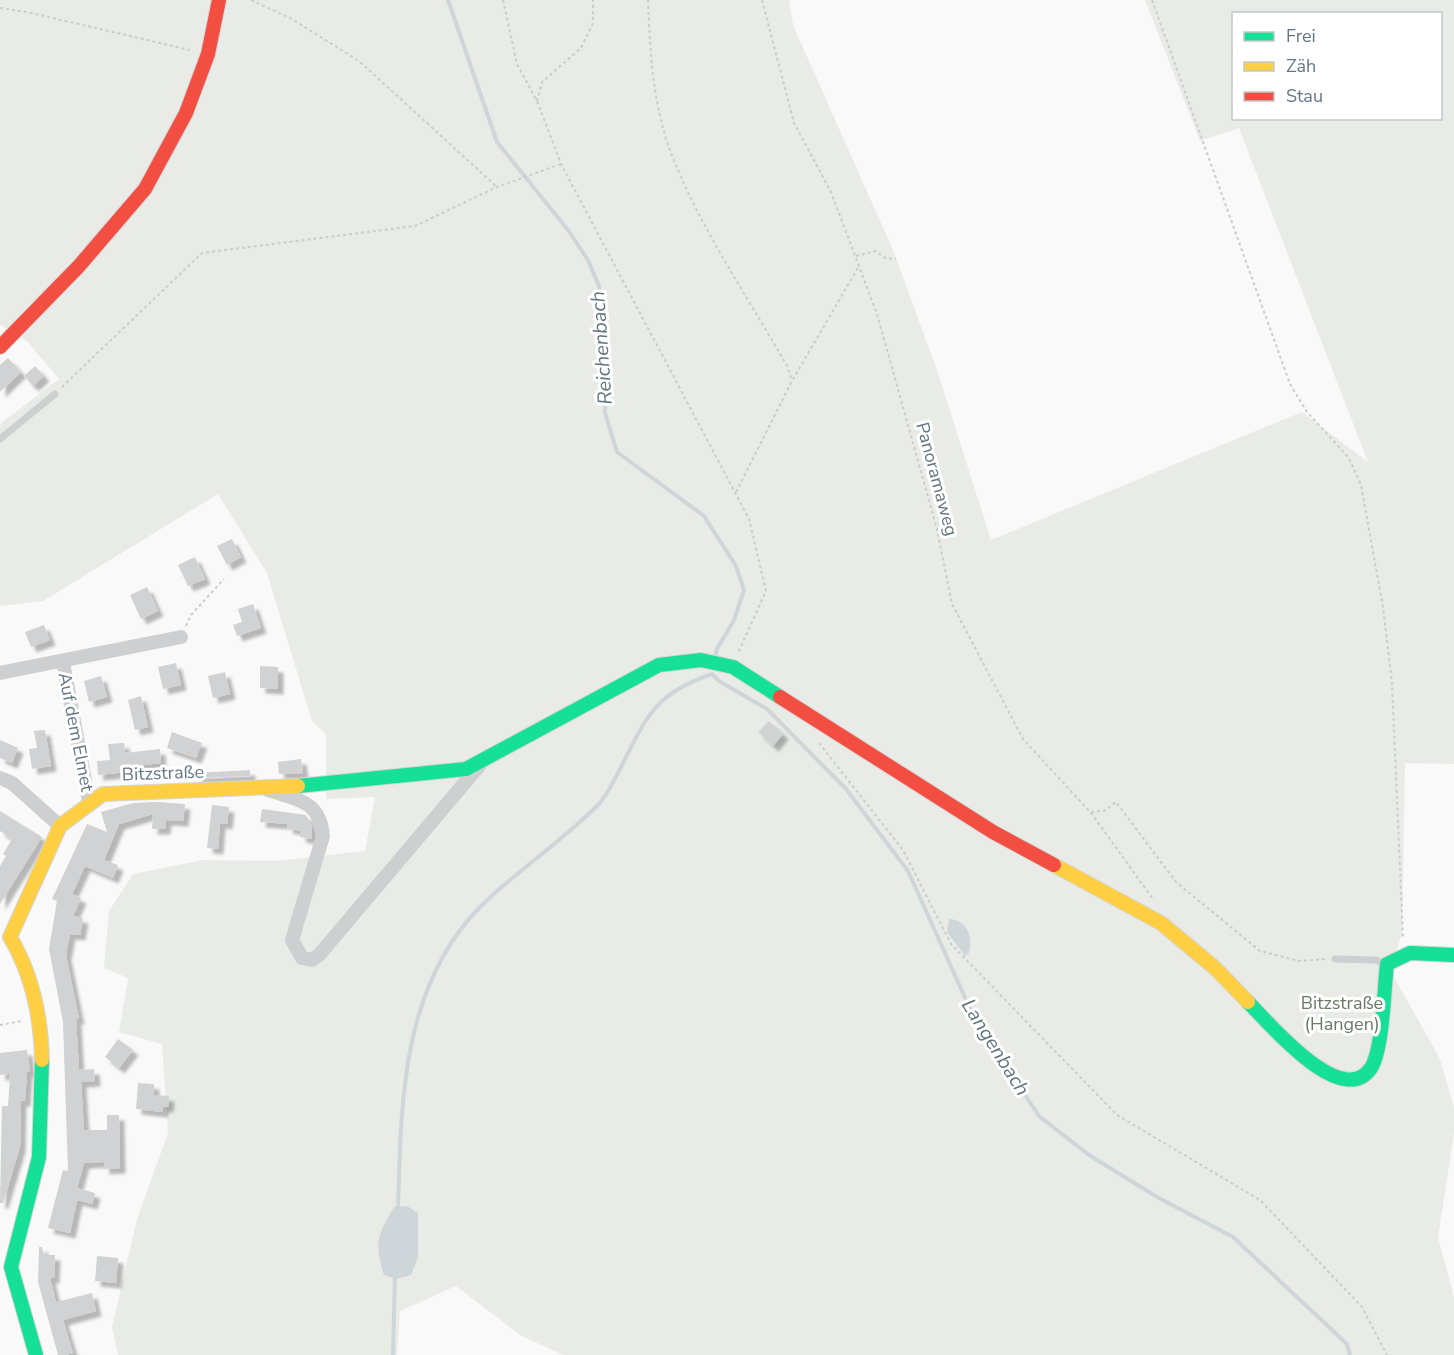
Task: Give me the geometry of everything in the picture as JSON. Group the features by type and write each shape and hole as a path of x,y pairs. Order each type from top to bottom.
{"street":[{"path":"3,344 79,266 146,189 186,113 208,54 219,0"},
{"name":"Auf dem Elmet","path":"0,674 181,637"},
{"name":"Bitzstraße","path":"5,938 60,826 89,802 103,794 128,790 261,788 328,784 466,769 658,665 701,660 731,666"},
{"name":"Auf dem Elmet","path":"63,662 89,802"},
{"path":"731,666 993,832 1161,924 1215,968 1288,1042 1322,1071 1337,1079 1356,1078 1370,1069 1377,1051 1387,964 1395,956 1403,953 1454,955"},
{"path":"261,788 310,804 319,814 323,836 292,940 302,958 312,960 319,955 484,759"},
{"path":"0,778 12,783 60,826"},
{"path":"5,938 20,949 29,971 43,1080 44,1121 34,1180 5,1266 36,1355"}],"lane":[{"path":"0,439 55,394"},
{"path":"1335,959 1376,960 1387,964"}],"path":[{"path":"251,0 292,19 359,61 497,187"},
{"path":"503,0 517,64 537,101 561,164 750,519 766,591 731,666"},
{"path":"537,101 543,82 581,48 593,23 592,0"},
{"path":"648,0 656,98 672,157 698,209 787,366 792,381"},
{"name":"Panoramaweg","path":"762,0 794,123 831,192 877,314 938,529 952,604 1023,739 1091,813 1154,901"},
{"path":"1152,0 1290,384 1306,412 1349,458 1361,485 1383,607 1392,683 1403,953"},
{"path":"0,8 27,12 208,54"},
{"path":"55,394 202,253 415,226 497,187 561,164"},
{"path":"856,256 876,251 885,258 896,259"},
{"path":"735,493 792,381 860,266"},
{"path":"181,637 191,615 224,579"},
{"path":"819,742 903,850 951,944 1117,1115 1260,1200 1362,1307 1387,1355"},
{"path":"1091,813 1104,811 1116,802 1176,882 1260,951 1299,961 1335,959"},
{"path":"0,1025 36,1019"}],"green space":[{"name":"Bitzstraße (Hangen)","path":"0,0 789,0 793,25 893,250 937,370 991,540 1302,412 1368,462 1239,128 1200,141 1145,0 1454,0 1454,764 1405,763 1402,934 1390,970 1440,1059 1454,1107 1454,1133 1438,1237 1454,1297 1454,1355 563,1355 520,1335 456,1286 400,1311 397,1355 118,1355 112,1327 137,1219 168,1133 162,1044 119,1032 128,978 104,968 109,911 133,874 203,860 277,861 365,851 375,797 326,799 326,734 312,721 267,573 218,494 43,601 0,606 0,424 59,379 27,341 0,325"}],"shaded area":[{"path":"949,919 961,922 968,930 970,947 969,953 965,956 947,932"},
{"path":"407,1206 418,1213 418,1257 411,1275 397,1279 384,1275 378,1247 384,1225 394,1207"}],"building":[{"path":"8,358 21,372 0,392 0,365"},
{"path":"35,366 44,376 33,386 24,376"},
{"path":"232,539 241,557 227,565 217,546"},
{"path":"195,557 205,579 188,586 178,565"},
{"path":"147,587 158,611 141,619 130,595"},
{"path":"253,604 261,628 237,636 233,625 242,622 238,609"},
{"path":"44,625 50,640 31,647 25,632"},
{"path":"176,663 181,685 163,689 158,667"},
{"path":"260,666 278,667 278,689 260,688"},
{"path":"225,672 230,694 213,698 208,676"},
{"path":"101,676 107,697 89,702 84,681"},
{"path":"141,696 148,727 135,730 128,700"},
{"path":"769,721 783,734 773,746 758,732"},
{"path":"45,730 51,766 32,769 29,749 37,748 34,731"},
{"path":"172,732 202,743 196,758 167,748"},
{"path":"0,740 18,748 12,763 0,758"},
{"path":"124,743 125,753 160,749 161,763 126,767 127,772 98,775 97,761 110,760 108,744"},
{"path":"301,759 303,773 279,774 278,762"},
{"path":"250,770 250,776 196,778 196,773"},
{"path":"133,803 185,804 183,821 166,820 165,829 152,829 153,814 119,824 104,860 118,865 113,878 85,866 72,894 81,898 73,916 83,918 80,935 70,934 66,955 79,1019 76,1019 79,1070 94,1069 95,1081 81,1082 84,1130 107,1130 107,1115 119,1115 120,1168 104,1169 104,1162 84,1163 77,1188 95,1193 92,1204 77,1200 70,1233 48,1228 63,1170 68,1171 63,1022 49,949 57,901 52,899 87,824 107,832 101,812"},
{"path":"212,805 229,807 227,824 220,823 218,849 207,848"},
{"path":"262,809 306,815 312,827 311,839 300,837 301,831 287,828 288,824 260,822"},
{"path":"0,811 42,837 0,904 0,866 6,856 3,854 12,839 0,831"},
{"path":"118,1039 133,1050 119,1068 105,1057"},
{"path":"27,1050 30,1072 27,1072 25,1101 21,1101 20,1147 3,1203 0,1203 2,1106 8,1106 10,1074 0,1075 0,1053"},
{"path":"138,1083 154,1084 154,1095 169,1096 168,1107 163,1107 162,1112 136,1109"},
{"path":"39,1247 42,1247 44,1255 55,1255 54,1278 50,1278 56,1302 92,1293 96,1311 63,1320 73,1353 58,1355 38,1282"},
{"path":"97,1256 118,1258 116,1283 95,1281"}],"waterway":[{"name":"Reichenbach","path":"448,0 497,142 568,230 588,260 599,286 606,383 605,413 617,452 704,516 736,566 744,590 734,620 717,649 715,658"},
{"name":"Langenbach","path":"712,674 719,681 767,709 846,789 908,871 976,1022 1039,1116 1089,1155 1157,1197 1233,1237 1347,1344 1350,1355"},
{"path":"398,1210 401,1129 410,1049 420,1010 434,973 454,939 480,907 601,802 654,709 677,690 712,674"},
{"path":"393,1355 395,1274"}],"traffic: fast":[{"path":"298,786 466,769 659,665 701,660 733,667 780,697"},
{"path":"1248,1002 1306,1059 1342,1079 1358,1078 1371,1068 1375,1059 1382,1018 1387,964 1410,953 1454,955"},
{"path":"36,1355 11,1267 39,1157 42,1060"}],"traffic: slow":[{"path":"42,1060 40,1027 34,996 18,951 10,937 60,826 103,794 298,786"},
{"path":"1054,865 1161,923 1215,968 1248,1002"}],"traffic: jam":[{"path":"0,347 79,266 145,189 186,113 208,54 219,0"},
{"path":"780,697 993,832 1054,865"}]}
